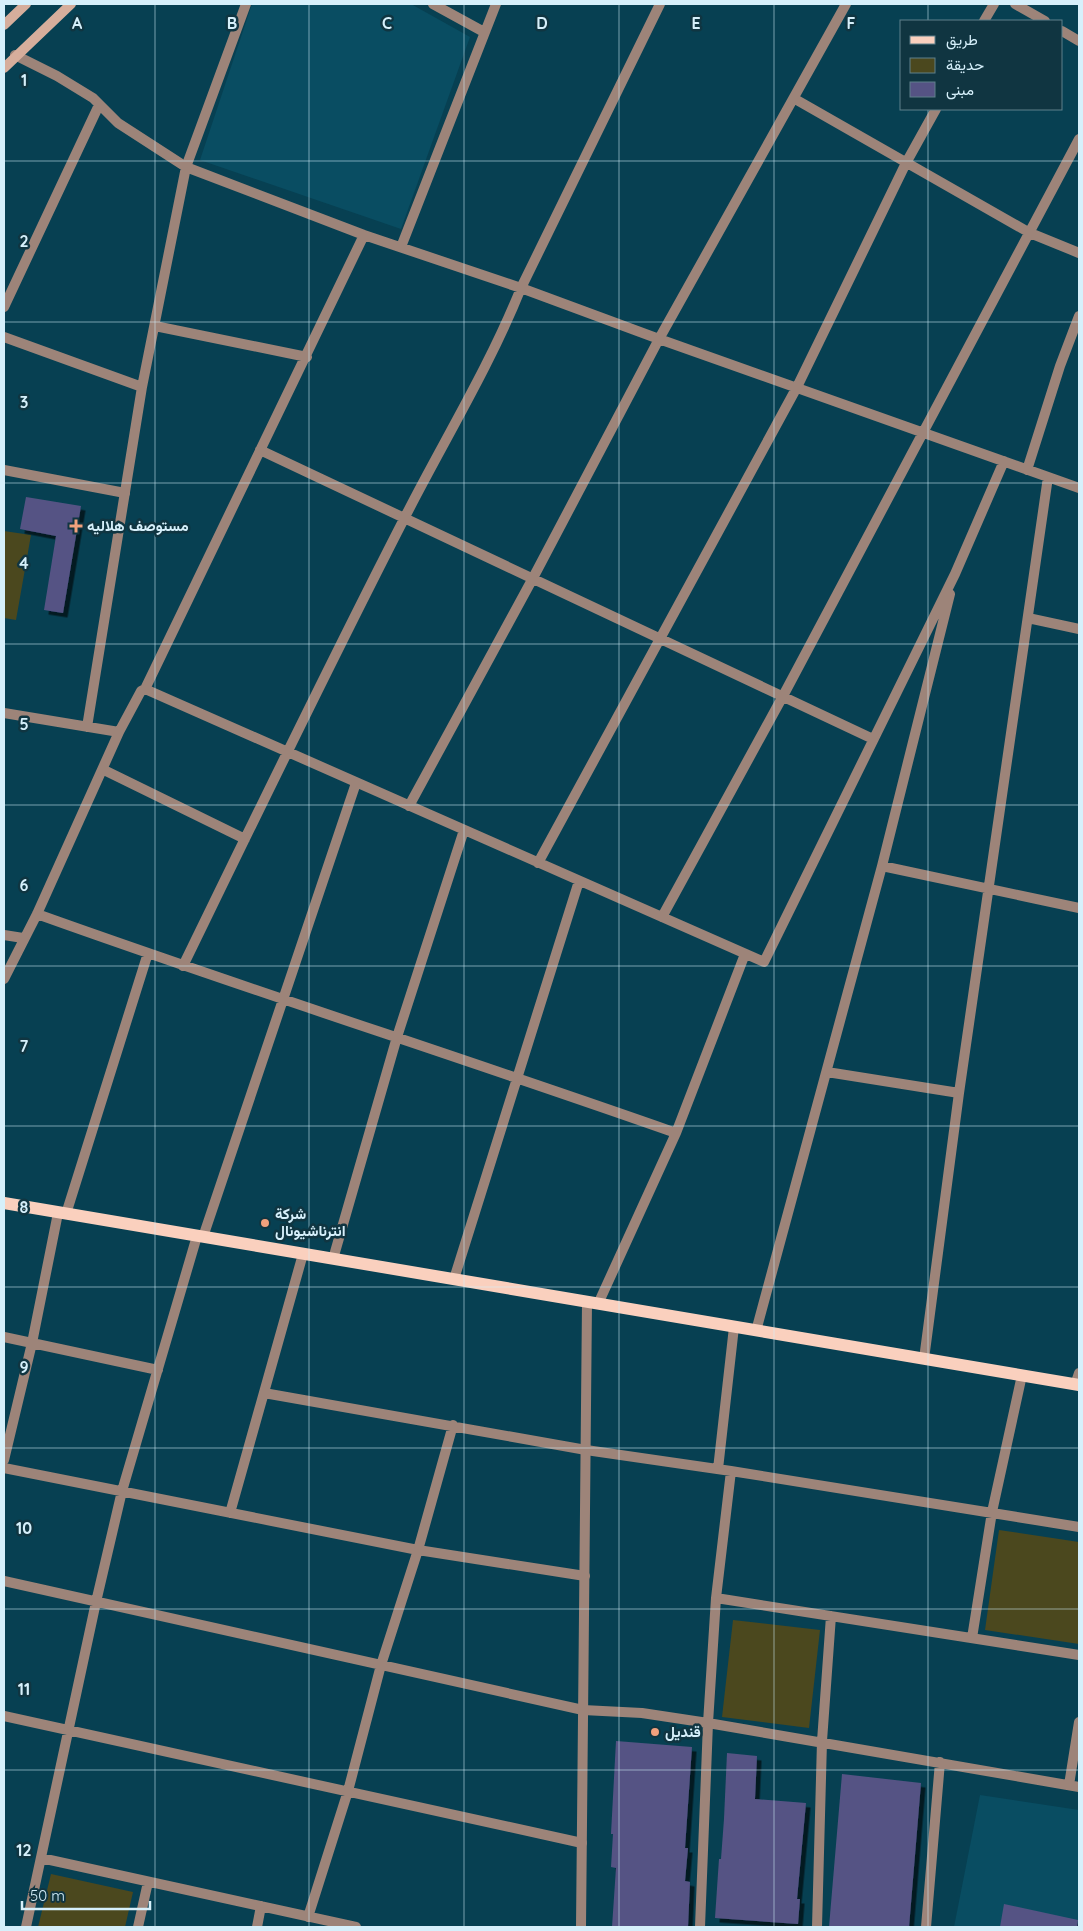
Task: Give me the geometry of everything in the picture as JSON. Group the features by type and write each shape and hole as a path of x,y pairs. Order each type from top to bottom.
{"main road":[{"path":"4,25 26,4"},
{"path":"4,68 15,55 71,4"},
{"path":"4,1203 1022,1376 1078,1381"}],"street":[{"path":"87,727 142,387 186,167 246,4"},
{"path":"434,4 484,32"},
{"path":"401,247 496,4"},
{"path":"183,966 286,752 404,518 504,330 521,288 660,4"},
{"path":"409,806 533,578 659,339 795,99 846,4"},
{"path":"985,20 994,4"},
{"path":"1015,4 1043,20"},
{"path":"1063,32 1079,40"},
{"path":"15,55 58,76 92,98 118,123 186,167 364,235 521,288 1079,488"},
{"path":"795,99 1030,233 1079,253"},
{"path":"4,307 99,104"},
{"path":"538,862 797,387 906,163 935,110"},
{"path":"662,917 783,696 1079,139"},
{"path":"4,979 23,938 37,914 104,770 119,732 141,690 145,689 307,357 364,235"},
{"path":"1027,470 1060,366 1079,316"},
{"path":"155,326 307,357"},
{"path":"4,337 142,387"},
{"path":"260,450 873,739"},
{"path":"145,689 764,962 955,574 1004,461"},
{"path":"4,470 125,493"},
{"path":"924,1359 959,1093 1048,477"},
{"path":"756,1331 882,866 955,574"},
{"path":"1028,618 1079,630"},
{"path":"4,713 119,732"},
{"path":"104,770 244,839"},
{"path":"26,1927 96,1602 122,1491 200,1236 284,1000 356,783"},
{"path":"333,1259 397,1037 464,830"},
{"path":"882,866 1079,908"},
{"path":"454,1279 579,881"},
{"path":"37,914 183,966 518,1077 676,1133"},
{"path":"4,935 23,938"},
{"path":"4,1460 62,1213 148,954"},
{"path":"581,1927 586,1450 593,1303 676,1133 746,954"},
{"path":"827,1072 959,1093"},
{"path":"230,1513 303,1254"},
{"path":"718,1469 734,1327"},
{"path":"4,1337 158,1370"},
{"path":"972,1638 992,1512 1022,1376"},
{"path":"264,1393 586,1450 718,1469 1079,1527"},
{"path":"308,1917 348,1792 381,1665 418,1550 453,1425"},
{"path":"4,1468 418,1550 585,1576"},
{"path":"700,1927 708,1723 716,1598 730,1471"},
{"path":"4,1581 583,1710 642,1713 708,1723 822,1741 1074,1786 1079,1722"},
{"path":"716,1598 1079,1656"},
{"path":"817,1927 822,1741 831,1616"},
{"path":"4,1716 582,1843"},
{"path":"926,1927 940,1762"},
{"path":"41,1858 356,1927"},
{"path":"138,1927 148,1882"},
{"path":"256,1927 261,1906"}],"shaded area":[{"path":"252,4 411,4 470,37 401,229 200,160"},
{"path":"980,1795 1079,1810 1079,1927 954,1927"}],"green space":[{"path":"4,531 31,535 16,620 4,618"},
{"path":"999,1530 1079,1542 1079,1644 985,1630"},
{"path":"733,1620 820,1630 809,1728 722,1717"},
{"path":"51,1874 133,1892 125,1927 38,1927"}],"building":[{"path":"26,497 81,506 63,613 44,610 56,536 20,529"},
{"path":"616,1741 692,1747 685,1848 688,1848 685,1881 690,1882 688,1927 612,1927 616,1868 611,1867 613,1834 611,1834"},
{"path":"727,1753 757,1756 755,1799 806,1803 797,1899 800,1899 798,1924 715,1918 724,1819"},
{"path":"842,1774 921,1783 909,1927 829,1927"},
{"path":"1004,1904 1078,1920 1077,1927 1000,1927"}],"place":[{"name":"مستوصف هلاليه","path":"76,526"},
{"name":"شركة انترناشيونال","path":"265,1223"},
{"name":"قنديل","path":"655,1732"}]}
